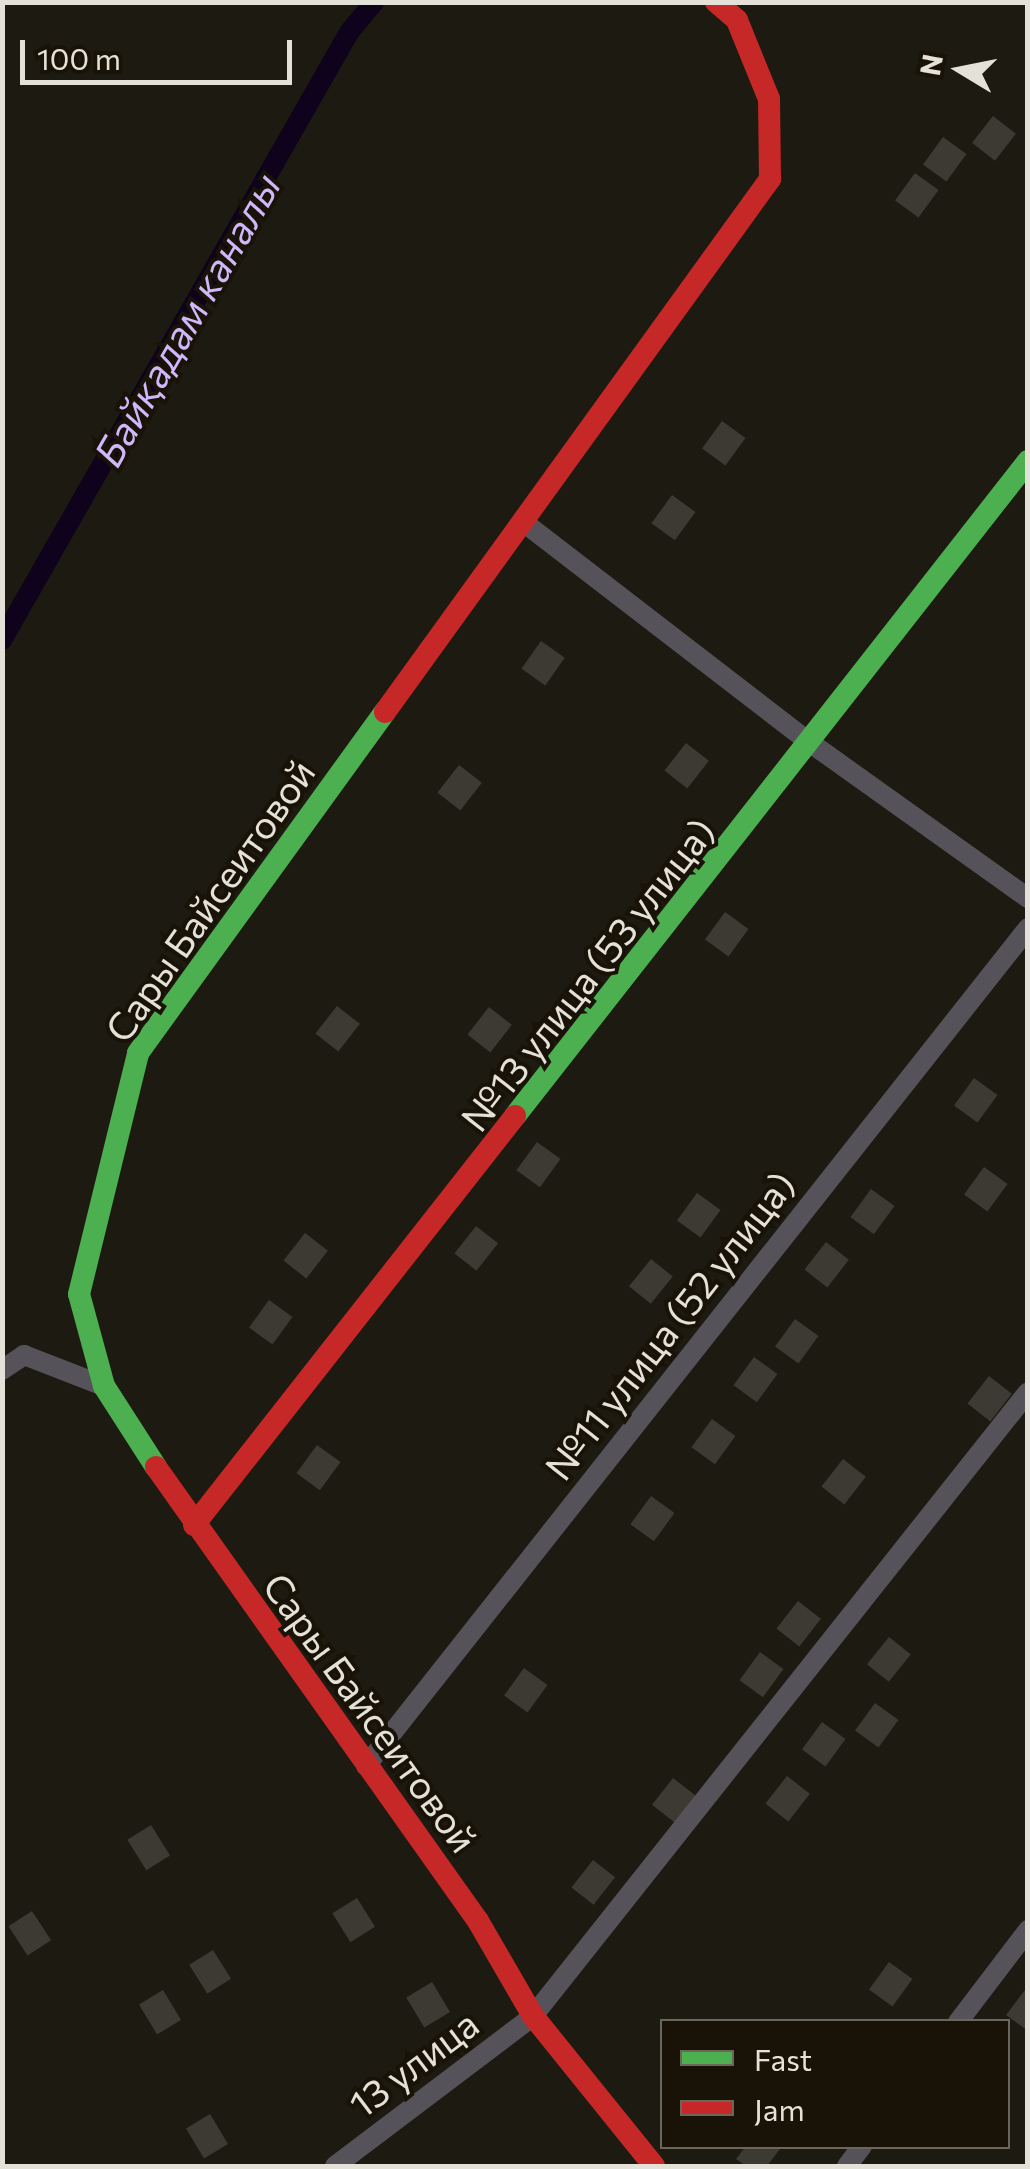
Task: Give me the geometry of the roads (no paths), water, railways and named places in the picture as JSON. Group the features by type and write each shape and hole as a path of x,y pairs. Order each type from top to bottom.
{"street":[{"name":"Сары Байсеитовой","path":"654,2166 533,2016 478,1922 194,1525 104,1386 79,1294 138,1052 770,178 769,99 738,20 716,2"},
{"name":"№13 улица (53 улица)","path":"194,1525 812,744 1028,461"},
{"path":"522,521 812,744 1028,898"},
{"name":"№11 улица (52 улица)","path":"366,1766 1028,928"},
{"path":"2,1370 24,1355 104,1386"},
{"name":"13 улица","path":"334,2166 533,2016 1028,1392"},
{"path":"960,2019 1028,1930"}],"waterway":[{"name":"Байқадам каналы","path":"2,640 350,31 374,2"}]}
